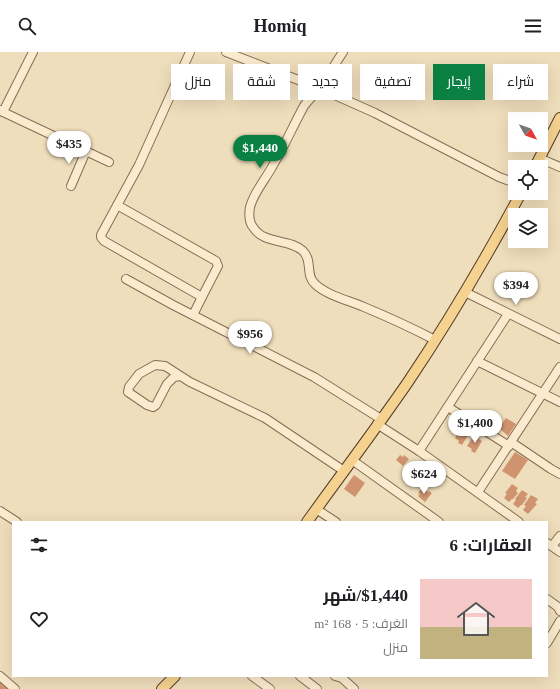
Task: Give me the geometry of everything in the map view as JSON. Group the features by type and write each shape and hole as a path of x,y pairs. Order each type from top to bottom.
{"main road":[{"path":"538,160 560,118"},
{"path":"308,521 407,383 465,292 517,200"},
{"path":"162,689 174,677"}],"street":[{"path":"33,52 1,111 109,162"},
{"path":"190,52 139,165 101,235 104,241 202,297"},
{"path":"335,64 343,52"},
{"path":"230,53 298,80"},
{"path":"308,100 272,168 253,199 250,208 251,226 263,237 296,247 303,251 308,257 311,279 318,287 388,317 435,340"},
{"path":"346,100 375,113 498,177 508,181"},
{"path":"71,186 86,151"},
{"path":"548,164 560,167"},
{"path":"117,205 216,261 218,266 193,315"},
{"path":"126,279 173,305 314,377 518,521"},
{"path":"465,292 560,339"},
{"path":"419,451 508,314"},
{"path":"477,361 560,402"},
{"path":"180,376 174,377 167,384 155,406 147,405 128,392 131,384 139,374 155,365 165,366 180,376 264,418 344,471"},
{"path":"478,492 544,394 560,367"},
{"path":"448,407 560,474"},
{"path":"352,460 438,521"},
{"path":"316,509 334,521"},
{"path":"0,511 16,521"},
{"path":"560,536 549,544 560,552"},
{"path":"548,600 558,607 560,611"},
{"path":"548,641 560,622"},
{"path":"0,676 15,689"},
{"path":"253,677 270,689"},
{"path":"301,677 317,689"},
{"path":"338,677 342,678 354,689"}],"building":[{"path":"506,418 516,424 508,436 499,428"},
{"path":"461,427 470,432 462,445 458,443 459,441 455,438"},
{"path":"474,435 482,441 475,453 467,446"},
{"path":"515,452 528,460 515,479 502,471"},
{"path":"400,455 403,457 404,455 409,459 403,466 396,460"},
{"path":"354,475 365,483 355,497 344,489"},
{"path":"512,484 518,488 516,491 518,493 509,502 504,498 507,494 505,493"},
{"path":"422,488 432,493 425,502 418,496 420,494 418,493"},
{"path":"522,490 528,494 522,505 518,508 513,504"},
{"path":"531,495 538,499 535,503 537,504 528,514 523,510 526,506 524,505"},
{"path":"0,681 10,689 0,689"}]}
